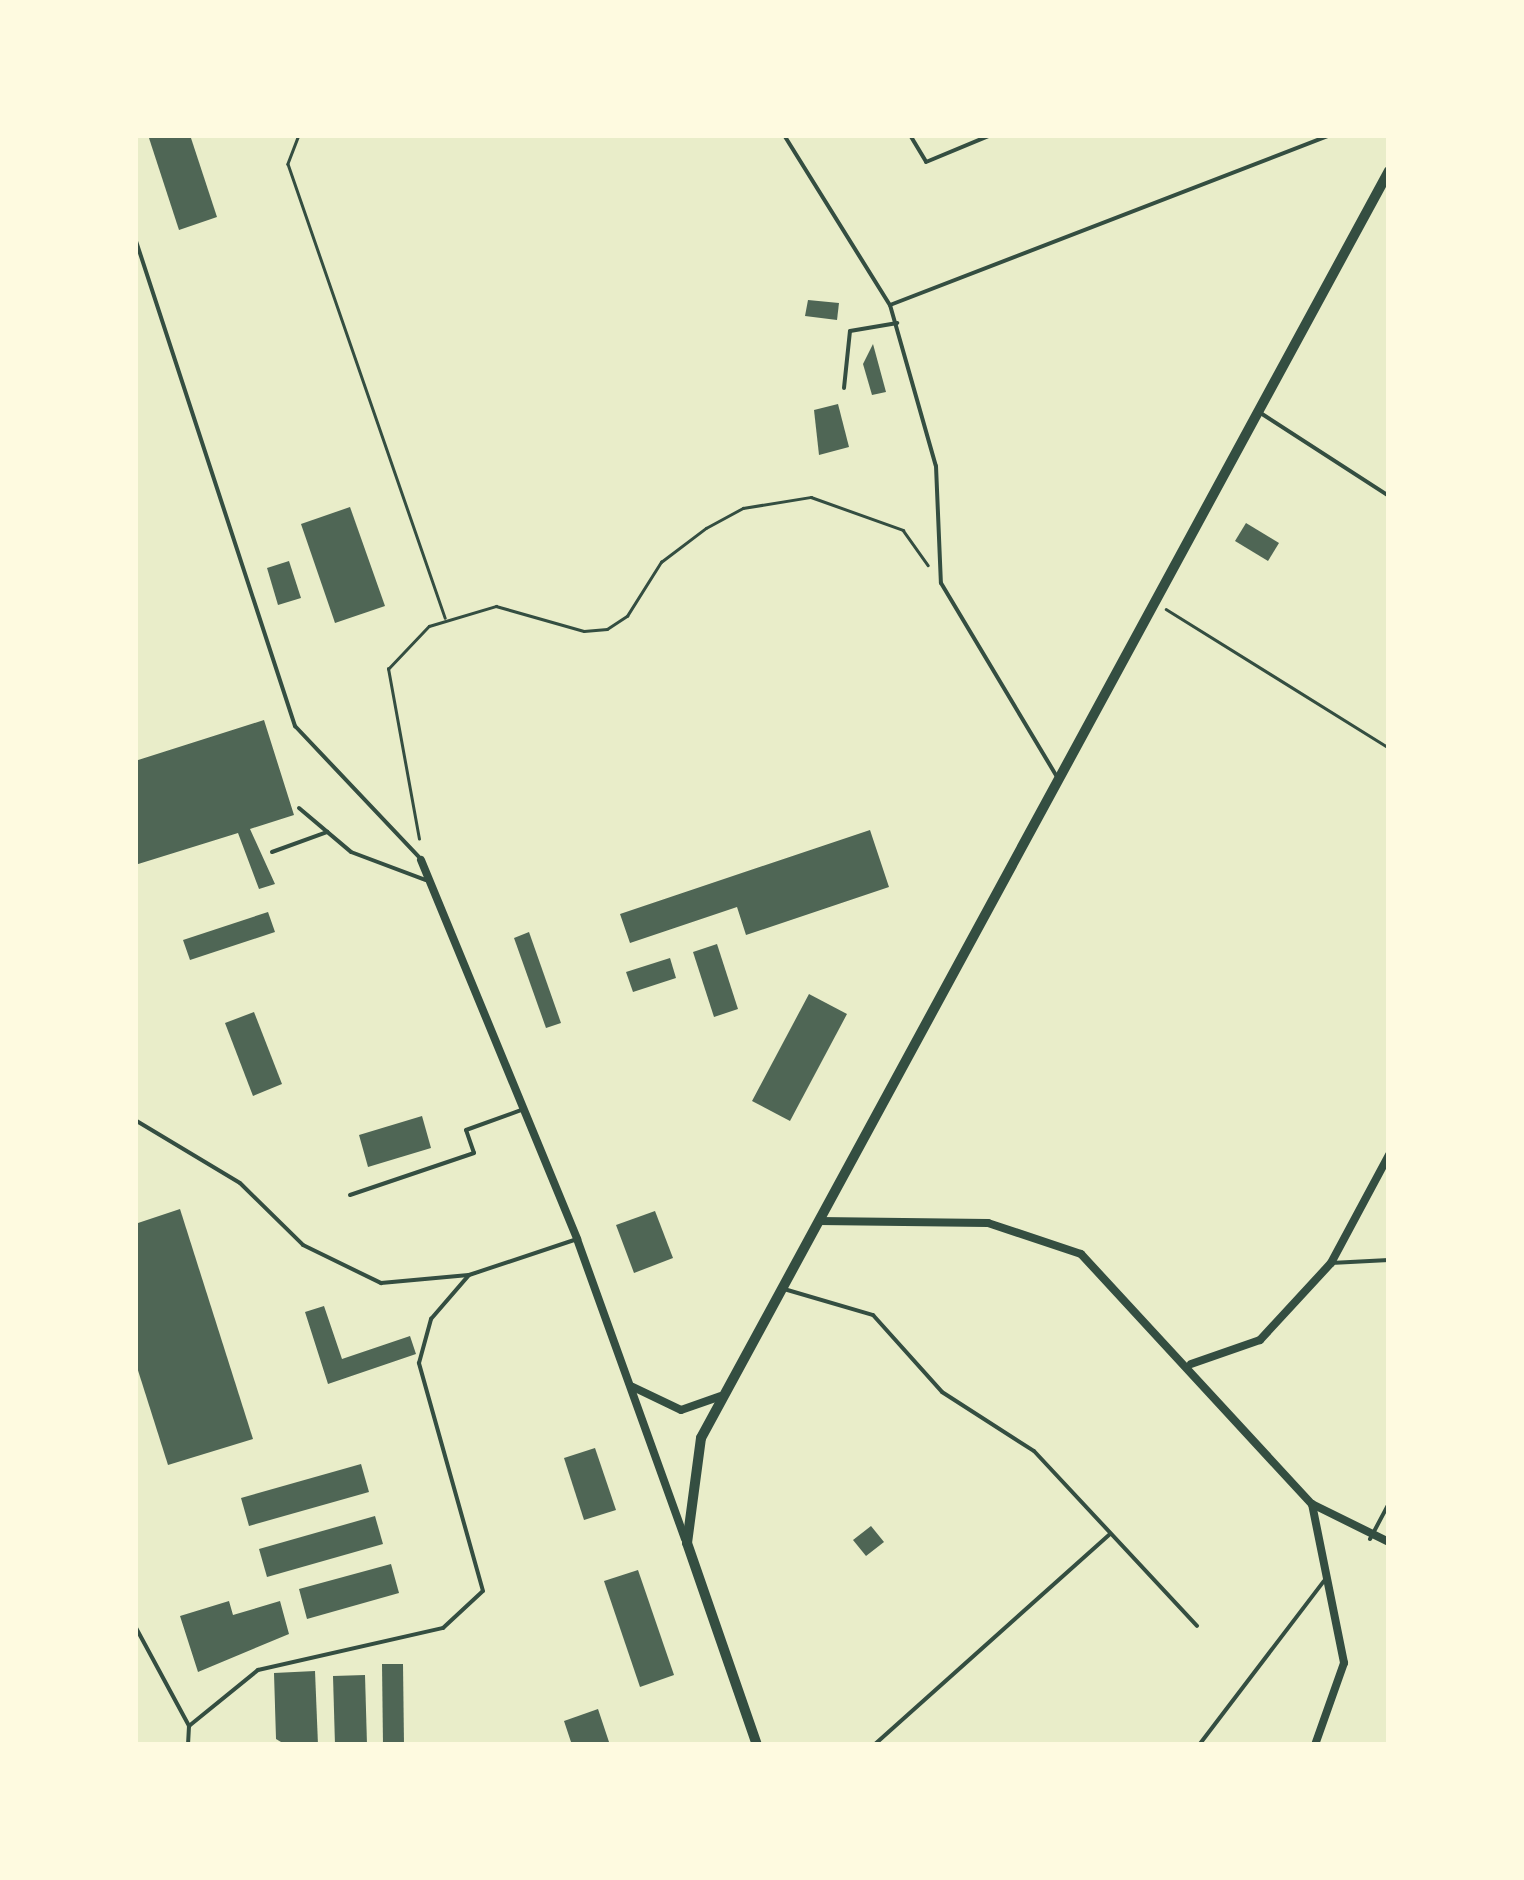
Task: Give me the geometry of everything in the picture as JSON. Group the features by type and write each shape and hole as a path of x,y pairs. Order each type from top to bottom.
{"street":[{"path":"687,1543 691,1473 721,1396 1389,172"},
{"path":"421,860 577,1239 757,1745"},
{"path":"1191,1364 1260,1340 1332,1263 1389,1156"},
{"path":"819,1222 988,1223 1081,1254 1191,1364 1312,1504 1370,1539 1389,1542"},
{"path":"630,1384 681,1410 721,1396"},
{"path":"1312,1504 1344,1664 1314,1745"}],"lane":[{"path":"784,135 890,305 897,323 936,466 940,583 1059,781"},
{"path":"910,135 926,162 991,135"},
{"path":"890,305 1331,135"},
{"path":"135,238 295,726 421,860"},
{"path":"844,388 850,331 897,323"},
{"path":"1259,412 1389,496"},
{"path":"299,808 351,852 430,882"},
{"path":"272,852 327,832"},
{"path":"350,1196 474,1154 466,1130 524,1109"},
{"path":"135,1120 240,1183 302,1245 381,1283 469,1276 577,1239"},
{"path":"1332,1263 1389,1260"},
{"path":"189,1726 258,1670 443,1628 483,1591 418,1363 431,1320 469,1276"},
{"path":"782,1288 873,1315 942,1392 1034,1451 1197,1626"},
{"path":"1370,1539 1389,1504"},
{"path":"874,1745 1110,1534"},
{"path":"1199,1745 1326,1577"},
{"path":"135,1626 189,1726 188,1745"}],"path":[{"path":"299,135 288,164 445,620"},
{"path":"421,860 388,669 409,639 445,620 496,606 584,632 606,629 627,616 662,562 706,528 742,508 811,497 903,530 940,583"},
{"path":"1156,603 1389,748"}],"building":[{"path":"148,135 190,135 217,217 179,230"},
{"path":"808,300 839,303 837,320 805,316"},
{"path":"873,344 886,392 872,395 863,364"},
{"path":"838,404 849,447 819,455 814,410"},
{"path":"350,507 385,606 335,623 301,524"},
{"path":"1246,523 1279,543 1268,561 1235,541"},
{"path":"289,561 301,598 278,605 267,568"},
{"path":"264,720 294,815 250,829 275,884 259,889 238,833 135,865 135,761"},
{"path":"870,830 889,887 746,935 737,907 630,943 620,914"},
{"path":"268,912 275,932 190,960 183,940"},
{"path":"529,932 561,1023 546,1028 514,938"},
{"path":"717,944 738,1009 714,1017 693,952"},
{"path":"670,958 676,978 633,992 626,972"},
{"path":"809,994 847,1014 790,1121 752,1101"},
{"path":"254,1012 282,1084 253,1096 225,1023"},
{"path":"422,1116 431,1148 368,1167 359,1135"},
{"path":"180,1209 253,1439 168,1465 135,1361 135,1224"},
{"path":"655,1211 673,1258 634,1273 616,1225"},
{"path":"324,1306 342,1359 410,1336 416,1354 328,1384 305,1312"},
{"path":"595,1448 616,1510 584,1520 564,1458"},
{"path":"361,1464 369,1492 249,1526 241,1498"},
{"path":"375,1516 383,1544 267,1577 259,1549"},
{"path":"871,1526 884,1542 866,1556 853,1540"},
{"path":"391,1564 399,1593 307,1619 299,1589"},
{"path":"638,1570 674,1675 640,1687 604,1581"},
{"path":"229,1601 233,1615 280,1601 289,1634 198,1672 180,1616"},
{"path":"382,1664 403,1664 404,1745 383,1745"},
{"path":"315,1671 318,1745 286,1745 276,1739 274,1673"},
{"path":"365,1675 367,1745 335,1745 333,1676"},
{"path":"598,1709 610,1745 572,1745 564,1721"}]}
